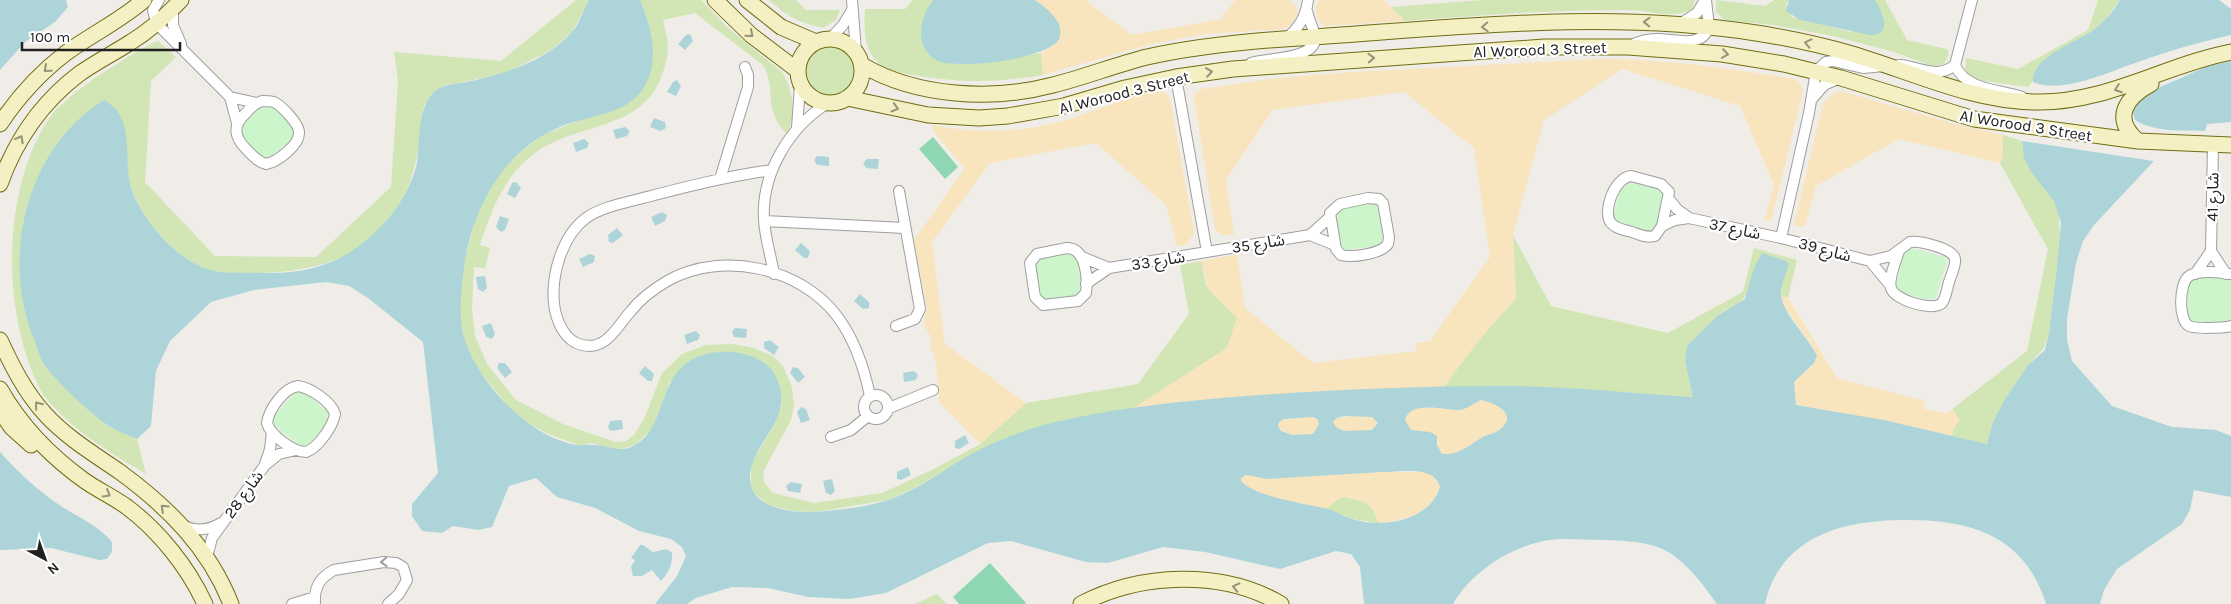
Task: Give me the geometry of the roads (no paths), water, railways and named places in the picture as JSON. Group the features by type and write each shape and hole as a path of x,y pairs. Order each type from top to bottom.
{"street":[{"path":"0,124 20,96 42,73 67,53 119,20 144,0"},
{"path":"159,0 153,10 156,23 183,47 230,96 237,122 235,132 239,141 260,162 272,163 295,143 300,133 299,128 279,106 268,101 256,103 230,96"},
{"path":"715,0 799,78 814,100 828,104"},
{"path":"747,0 781,28 823,40 844,42 859,58"},
{"path":"1233,69 1264,59 1304,53 1313,47 1315,37 1307,11 1308,0"},
{"path":"1680,24 1697,13 1706,0"},
{"path":"1628,46 1654,39 1682,42 1695,41 1705,35 1709,27 1706,0"},
{"path":"1781,238 1812,100 1816,71 1826,62 1832,60 1863,68 1905,65 1936,73 1943,72 1954,66 1972,0"},
{"path":"0,184 9,160 24,131 60,90 80,73 134,41 177,4"},
{"path":"177,4 173,25 183,47"},
{"path":"797,128 799,78 805,50 823,40 843,25 852,4"},
{"path":"774,274 764,221 767,188 772,170 797,128 828,104 847,98 860,84 859,58 852,4"},
{"path":"1284,40 1296,30 1307,11"},
{"name":"Al Worood 3 Street","path":"859,58 875,73 908,85 958,92 989,93 1021,91 1052,85 1112,66 1185,50 1284,40 1565,22 1680,24 1788,39 1851,54 1962,90 2008,100 2064,102 2094,97 2187,63 2231,52"},
{"name":"Al Worood 3 Street","path":"847,98 928,115 979,118 1008,116 1064,106 1125,88 1176,77 1233,69 1510,49 1628,46 1722,54 1816,71 1974,119 2138,141 2231,144"},
{"path":"2138,141 2129,134 2124,124 2124,112 2128,101 2136,92 2187,63"},
{"path":"1954,66 1963,79 1970,84 2008,92 2035,102"},
{"path":"720,179 748,87 748,75 745,67"},
{"path":"1176,77 1207,252"},
{"path":"1812,100 1824,85 1840,78"},
{"path":"237,122 256,103"},
{"name":"شارع 41","path":"2211,251 2213,144"},
{"path":"772,170 720,179 601,210 587,218 574,229 566,243 556,280 555,311 563,332 580,345 591,346 603,343 642,299 656,288 686,272 704,267 739,265 774,274 797,283 818,297 836,315 856,349 870,396 864,407 868,416"},
{"name":"شارع 37","path":"1689,218 1677,210 1668,198 1668,192 1664,186 1626,177 1615,185 1607,213 1609,221 1616,227 1647,237 1658,234 1662,226 1675,220 1689,218 1781,238"},
{"path":"896,326 915,319 920,309 899,191"},
{"path":"1329,218 1335,245 1338,252 1345,256 1383,249 1389,241 1385,208 1378,200 1368,198 1336,205 1329,218 1310,235 1335,245"},
{"path":"1662,226 1668,198"},
{"path":"764,221 905,228"},
{"name":"شارع 35","path":"1207,252 1310,235"},
{"name":"شارع 39","path":"1781,238 1870,261 1885,259 1899,251 1904,245 1914,242 1947,250 1953,255 1954,263 1944,300 1934,308 1900,298 1892,292 1890,285 1870,261"},
{"name":"شارع 33","path":"1109,268 1082,257 1072,248 1041,252 1032,259 1030,267 1035,297 1043,305 1082,299 1086,293 1086,284 1109,268 1207,252"},
{"path":"1890,285 1899,251"},
{"path":"2195,274 2211,251 2229,274"},
{"path":"1082,257 1086,284"},
{"path":"2229,274 2195,274 2187,278 2182,286 2182,317 2185,323 2191,327 2231,326"},
{"path":"0,340 25,388 45,414 69,436 139,487 180,523 207,557 231,604"},
{"name":"شارع 28","path":"207,557 212,538 264,465 270,449 272,432 267,422 268,417 287,390 292,387 303,387 330,404 335,414 334,419 315,446 306,452 296,450 279,454 264,465"},
{"path":"0,389 30,432 66,467"},
{"path":"832,437 851,430 868,416 880,418 889,408 932,390"},
{"path":"870,396 884,396 889,408"},
{"path":"0,401 29,444"},
{"path":"0,411 29,444 127,507 145,522 175,556 205,601"},
{"path":"272,432 296,450"},
{"name":"شارع 28","path":"180,523 196,530 214,527 222,522"},
{"path":"292,604 315,600 320,580 334,570 389,562 403,567 407,580 399,594 388,604"},
{"path":"1081,604 1118,589 1149,582 1181,579 1212,581 1243,588 1281,604"},
{"path":"1096,604 1118,589"}],"water":[{"path":"0,0 66,0 68,7 55,22 25,42 0,70"},
{"path":"589,0 640,0 648,23 653,47 651,71 647,82 632,101 613,111 570,123 539,138 505,168 492,187 473,229 463,275 461,318 463,333 469,350 478,368 491,386 522,418 540,431 559,440 577,445 593,445 619,449 633,446 646,436 654,423 673,378 683,366 699,356 721,352 739,353 757,359 767,365 775,374 780,386 781,404 778,417 756,455 750,476 752,488 757,497 777,508 789,511 814,512 853,508 882,502 916,488 985,447 1026,430 1094,414 1171,403 1301,392 1470,386 1547,387 1693,397 1685,361 1687,346 1717,316 1745,299 1754,268 1762,253 1786,261 1789,264 1781,288 1783,302 1791,318 1817,356 1814,363 1794,382 1796,405 1884,420 1987,444 1993,422 2005,399 2029,364 2045,350 2057,268 2061,223 2054,201 2032,173 2024,158 2022,141 2154,161 2094,225 2083,241 2076,263 2067,319 2067,340 2072,361 2112,406 2172,427 2216,430 2231,436 2231,497 2194,490 2190,510 2182,524 2117,569 2104,590 2100,604 2046,604 2036,580 2023,561 2008,546 1990,535 1970,527 1948,523 1925,520 1901,520 1857,524 1836,529 1816,537 1799,548 1784,563 1773,581 1765,604 1717,604 1684,564 1670,553 1654,546 1629,541 1570,539 1535,543 1507,554 1471,581 1453,604 1364,604 1360,567 1351,554 1336,551 1280,569 1205,552 1163,547 1108,563 1086,562 1011,541 988,543 886,593 850,599 808,597 768,588 732,587 696,598 687,604 655,604 677,576 686,556 682,547 671,539 639,531 595,508 557,497 536,478 509,486 492,527 478,530 453,526 442,533 422,531 412,516 412,504 438,473 423,342 368,298 349,286 326,282 254,290 211,302 170,341 156,371 151,426 137,439 113,429 99,419 66,389 46,367 39,353 24,307 20,274 21,240 27,206 39,175 56,146 77,120 104,100 120,115 124,124 129,178 139,206 160,235 173,248 201,267 215,271 283,273 301,271 332,262 347,254 374,234 397,208 412,178 417,163 421,118 427,101 435,91 448,85 509,71 549,52 571,33","holes":["1481,400 1487,401 1503,410 1507,419 1505,424 1497,431 1463,449 1448,454 1442,454 1437,445 1437,436 1430,432 1411,430 1405,420 1408,414 1420,408 1453,410 1467,408","1344,416 1372,417 1378,423 1372,430 1344,431 1336,427 1333,422 1337,418","1313,417 1317,419 1319,424 1313,434 1292,435 1281,431 1278,426 1279,422 1284,419","1416,471 1431,475 1437,480 1440,487 1435,498 1417,514 1393,522 1380,523 1356,520 1328,509 1268,495 1247,486 1241,481 1241,478 1246,475 1267,479"]},
{"path":"933,0 1035,0 1050,12 1058,22 1060,27 1059,39 1052,46 1038,52 1001,61 961,64 936,60 926,50 922,43 921,35 924,17"},
{"path":"1789,0 1875,0 1883,16 1884,27 1877,34 1870,35 1800,20 1786,11"},
{"path":"2120,0 2219,0 2231,9 2231,35 2172,50 2100,76 2071,84 2057,86 2033,82 2034,73 2046,58 2096,28 2111,13"},
{"path":"690,34 693,41 685,50 678,44 686,35"},
{"path":"2231,61 2231,122 2207,124 2205,131 2178,131 2152,127 2135,120 2132,109 2142,95 2208,66"},
{"path":"677,80 681,86 676,96 667,92 673,82"},
{"path":"654,118 665,122 666,128 661,131 650,127"},
{"path":"625,127 630,131 627,136 616,139 613,130"},
{"path":"584,139 589,143 587,148 576,152 573,143"},
{"path":"817,156 829,157 829,166 817,165 814,160"},
{"path":"867,159 879,159 878,169 866,168 863,163"},
{"path":"516,182 521,188 515,198 507,194 512,183"},
{"path":"662,212 667,215 665,221 655,226 651,217"},
{"path":"500,216 509,219 505,230 501,232 496,227"},
{"path":"617,228 623,235 613,243 609,242 608,235"},
{"path":"801,243 810,251 808,258 804,258 795,250"},
{"path":"590,254 595,256 594,262 583,267 579,259"},
{"path":"485,276 487,288 483,292 478,289 476,277"},
{"path":"860,294 869,302 869,308 863,309 854,301"},
{"path":"491,323 495,334 492,339 486,337 482,326"},
{"path":"735,328 747,329 746,338 734,337 732,332"},
{"path":"696,331 700,335 698,340 687,344 684,335"},
{"path":"770,340 779,347 774,355 764,348 764,342"},
{"path":"499,363 505,363 512,372 505,378 497,368"},
{"path":"645,366 654,374 652,381 648,381 639,373"},
{"path":"793,367 798,368 805,377 798,383 790,373"},
{"path":"914,371 918,375 916,380 904,382 903,373"},
{"path":"801,407 806,409 810,420 801,423 797,412"},
{"path":"622,420 623,429 611,431 608,428 610,421"},
{"path":"965,435 969,443 959,449 955,448 955,441"},
{"path":"0,452 40,491 93,525 112,542 112,552 107,559 99,560 51,548 0,550"},
{"path":"908,467 911,475 901,480 897,479 897,472"},
{"path":"832,479 835,491 831,495 826,493 823,481"},
{"path":"791,482 802,484 800,493 788,491 786,486"},
{"path":"640,545 653,552 667,549 672,553 672,561 661,581 652,570 642,576 633,576 631,567 635,560 631,558"}]}
